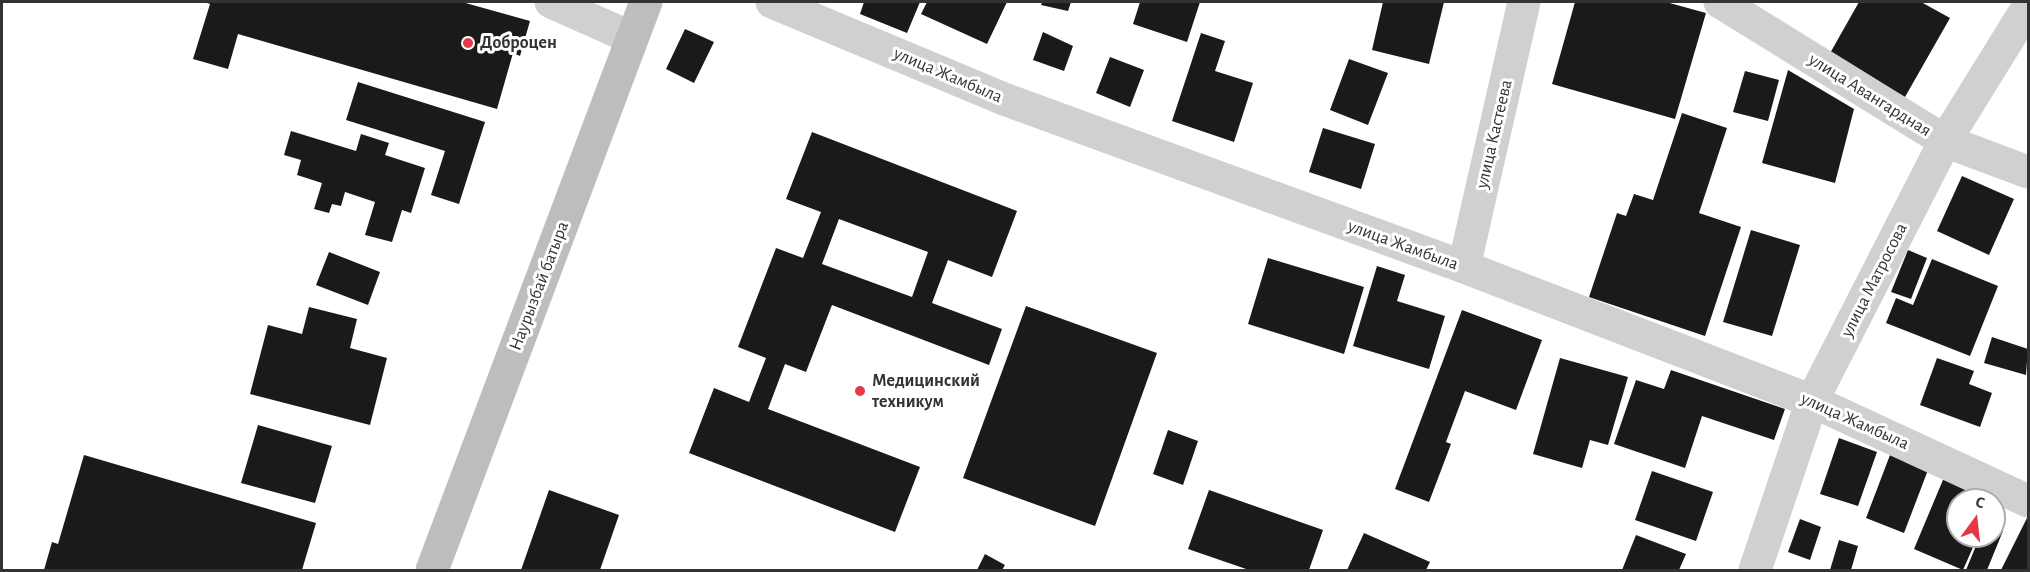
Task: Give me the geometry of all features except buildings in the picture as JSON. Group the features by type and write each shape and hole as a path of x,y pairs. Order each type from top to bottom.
{"main road":[{"name":"Наурызбай батыра","path":"432,570 646,2"}],"street":[{"path":"551,2 632,38"},
{"name":"улица Жамбыла","path":"772,2 1004,99 1464,267 1812,401 2028,501"},
{"name":"улица Кастеева","path":"1464,267 1524,2"},
{"name":"улица Авангардная","path":"1720,2 1946,141 2028,172"},
{"name":"улица Матросова","path":"1755,570 1812,401 1946,141 2028,7"}],"place":[{"name":"Доброцен","path":"468,43"},
{"name":"Медицинский техникум","path":"860,391"}]}
